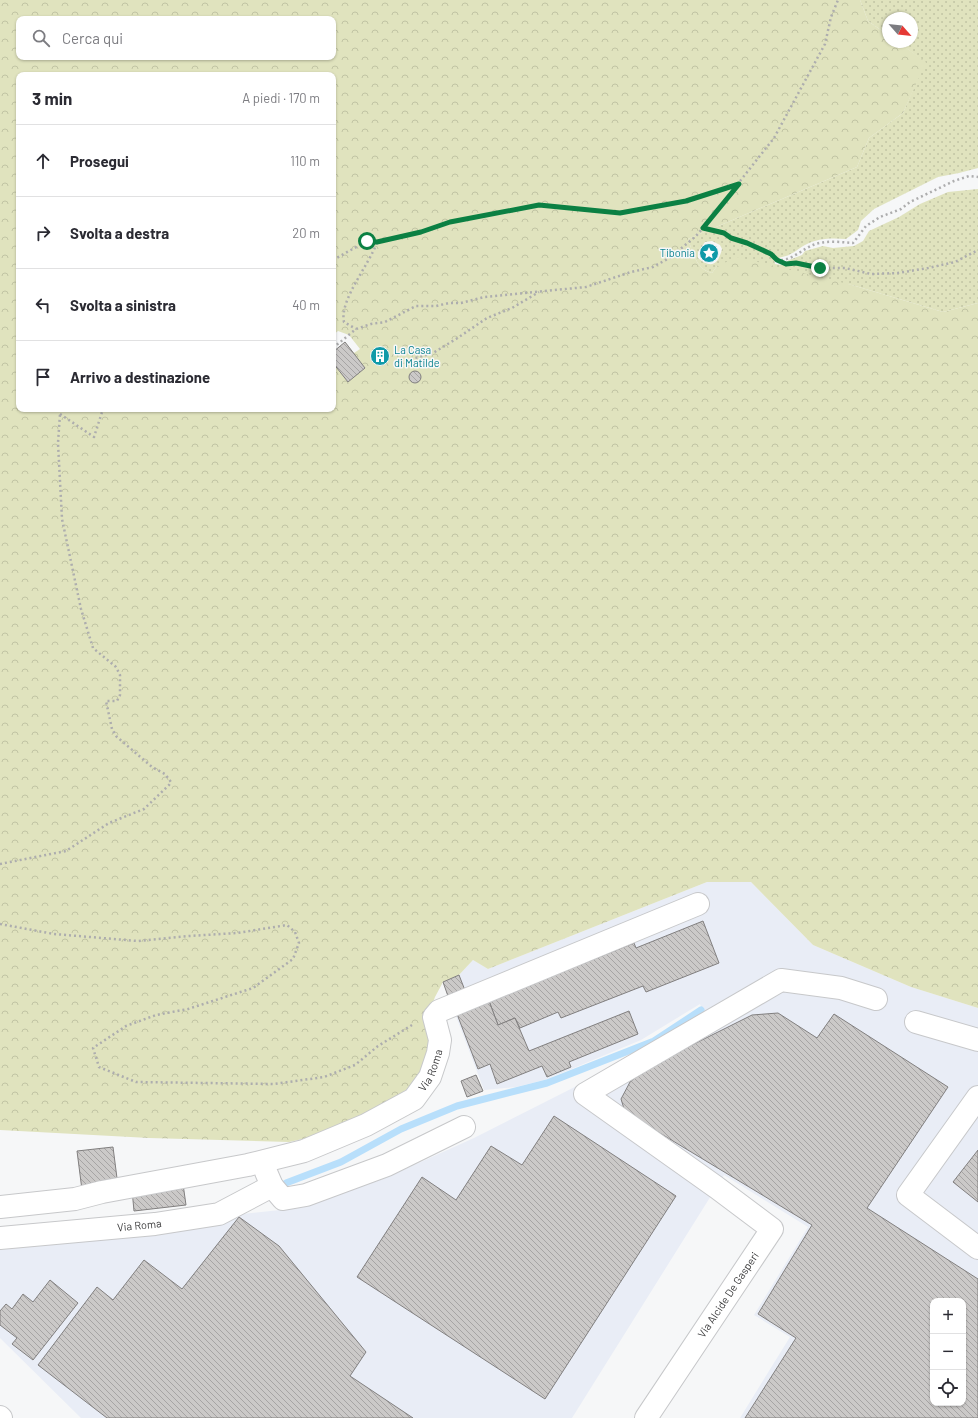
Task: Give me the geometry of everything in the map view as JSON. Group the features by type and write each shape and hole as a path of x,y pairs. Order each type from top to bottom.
{"street":[{"path":"425,1020 439,1011 698,904"},
{"name":"Via Alcide De Gasperi","path":"646,1418 772,1229 716,1186 585,1094 781,980 841,988 876,999"},
{"name":"Via Roma","path":"0,1207 75,1198 261,1162 304,1151 366,1126 414,1099 430,1077 438,1053 440,1040 425,1020"},
{"path":"916,1022 978,1040"},
{"path":"978,1097 908,1195 978,1248"},
{"path":"261,1162 272,1186 283,1199 306,1195 387,1165 464,1127"},
{"name":"Via Roma","path":"0,1238 154,1224 218,1214 272,1186"}],"path":[{"path":"336,346 356,329 371,324 385,322 416,306 436,306 449,303 462,303 482,298 586,287 631,272 653,267 674,254 703,228 774,138 824,44 831,17 838,0"},
{"path":"777,260 787,259 814,245 827,242 853,243 866,226 910,202 954,181 969,176 978,177"},
{"path":"336,258 367,241 377,242 421,232 450,222 539,205 620,213 686,201 739,184"},
{"path":"703,228 724,233 731,238 747,243 771,254 777,260 786,264 796,263 820,268 845,268 871,274 898,273 955,262 978,250"},
{"path":"356,329 344,322 343,312 356,281 374,253 377,242"},
{"path":"402,362 433,353 487,318 512,308 540,292"},
{"path":"0,864 66,851 109,823 144,809 169,785 170,782 165,774 152,767 116,736 112,729 106,701 117,701 120,695 120,675 116,667 93,648 81,609 62,519 58,443 60,414 94,437 102,412"},
{"path":"0,924 54,934 138,941 237,933 287,925 295,932 299,943 293,959 253,988 188,1009 156,1015 126,1026 93,1048 99,1067 136,1082 274,1084 324,1077 355,1065 378,1046 425,1020"}],"shaded area":[{"path":"707,882 751,882 813,945 911,987 978,1008 978,1418 740,1418 790,1337 754,1315 808,1227 724,1175 572,1418 81,1418 0,1338 0,1250 179,1232 233,1215 299,1208 383,1179 474,1138 634,1057 704,1014 700,1004 641,1040 544,1080 516,1087 484,1090 443,982 459,975 473,960 488,969"}],"green space":[{"path":"0,0 860,0 868,21 882,31 882,48 906,48 926,62 903,113 869,138 857,167 688,239 696,260 702,268 712,273 717,266 738,257 852,285 943,312 978,303 978,1008 911,987 813,945 751,882 707,882 488,969 473,960 459,975 443,982 435,997 428,1016 432,1042 417,1083 387,1102 320,1135 289,1142 149,1138 0,1130"},
{"path":"860,0 978,0 978,168 938,177 874,209 861,221 858,230 846,239 825,239 815,241 803,246 789,255 774,259 775,264 782,265 789,260 802,255 805,251 823,246 833,248 854,246 863,241 869,231 899,217 920,204 948,192 978,189 978,303 943,312 852,285 717,266 712,273 702,268 696,260 688,239 857,167 869,138 903,113 925,62 906,48 918,48 918,12 882,12 882,31 868,21","holes":["712,241 720,245 722,249 718,259 713,264 707,263 698,258 698,252 705,242"]}],"building":[{"path":"345,342 365,368 348,382 336,367 336,350"},
{"name":"La Casa di Matilde","path":"384,348 389,359 377,364 372,354"},
{"path":"413,371 417,371 421,377 417,383 413,383 409,379 409,375"},
{"path":"703,921 719,963 646,992 643,986 561,1018 558,1012 520,1028 515,1018 498,1025 489,1001 634,943 636,948"},
{"path":"459,975 466,993 449,999 443,982"},
{"path":"489,1001 498,1025 515,1018 529,1051 629,1011 638,1034 569,1062 571,1067 547,1077 542,1066 497,1084 490,1064 478,1069 457,1014"},
{"path":"778,1013 817,1038 834,1014 948,1087 867,1208 978,1279 978,1418 745,1418 796,1338 758,1314 812,1225 625,1112 621,1099 630,1082 650,1066 752,1015"},
{"path":"476,1075 483,1091 467,1097 461,1081"},
{"path":"554,1116 676,1196 545,1399 357,1277 422,1177 456,1200 491,1146 522,1165"},
{"path":"113,1147 118,1186 82,1190 77,1151"},
{"path":"978,1150 978,1202 953,1182"},
{"path":"183,1184 186,1205 134,1211 132,1190"},
{"path":"239,1217 279,1246 366,1352 350,1376 413,1418 107,1418 38,1365 97,1287 113,1300 144,1260 182,1289"},
{"path":"50,1280 78,1303 33,1360 12,1344 17,1338 0,1325 0,1311 6,1304 12,1309 23,1294 33,1302"}],"waterway":[{"path":"286,1183 341,1162 401,1129 457,1106 547,1083 654,1041 701,1010"}],"place":[{"name":"Tibonia","path":"709,253"},
{"name":"La Casa di Matilde","path":"380,356"}],"route":[{"path":"367,241 377,242 421,232 450,222 539,205 620,213 686,201 739,184 703,228 724,233 731,238 764,250 777,260 786,264 796,263 820,268"}]}
